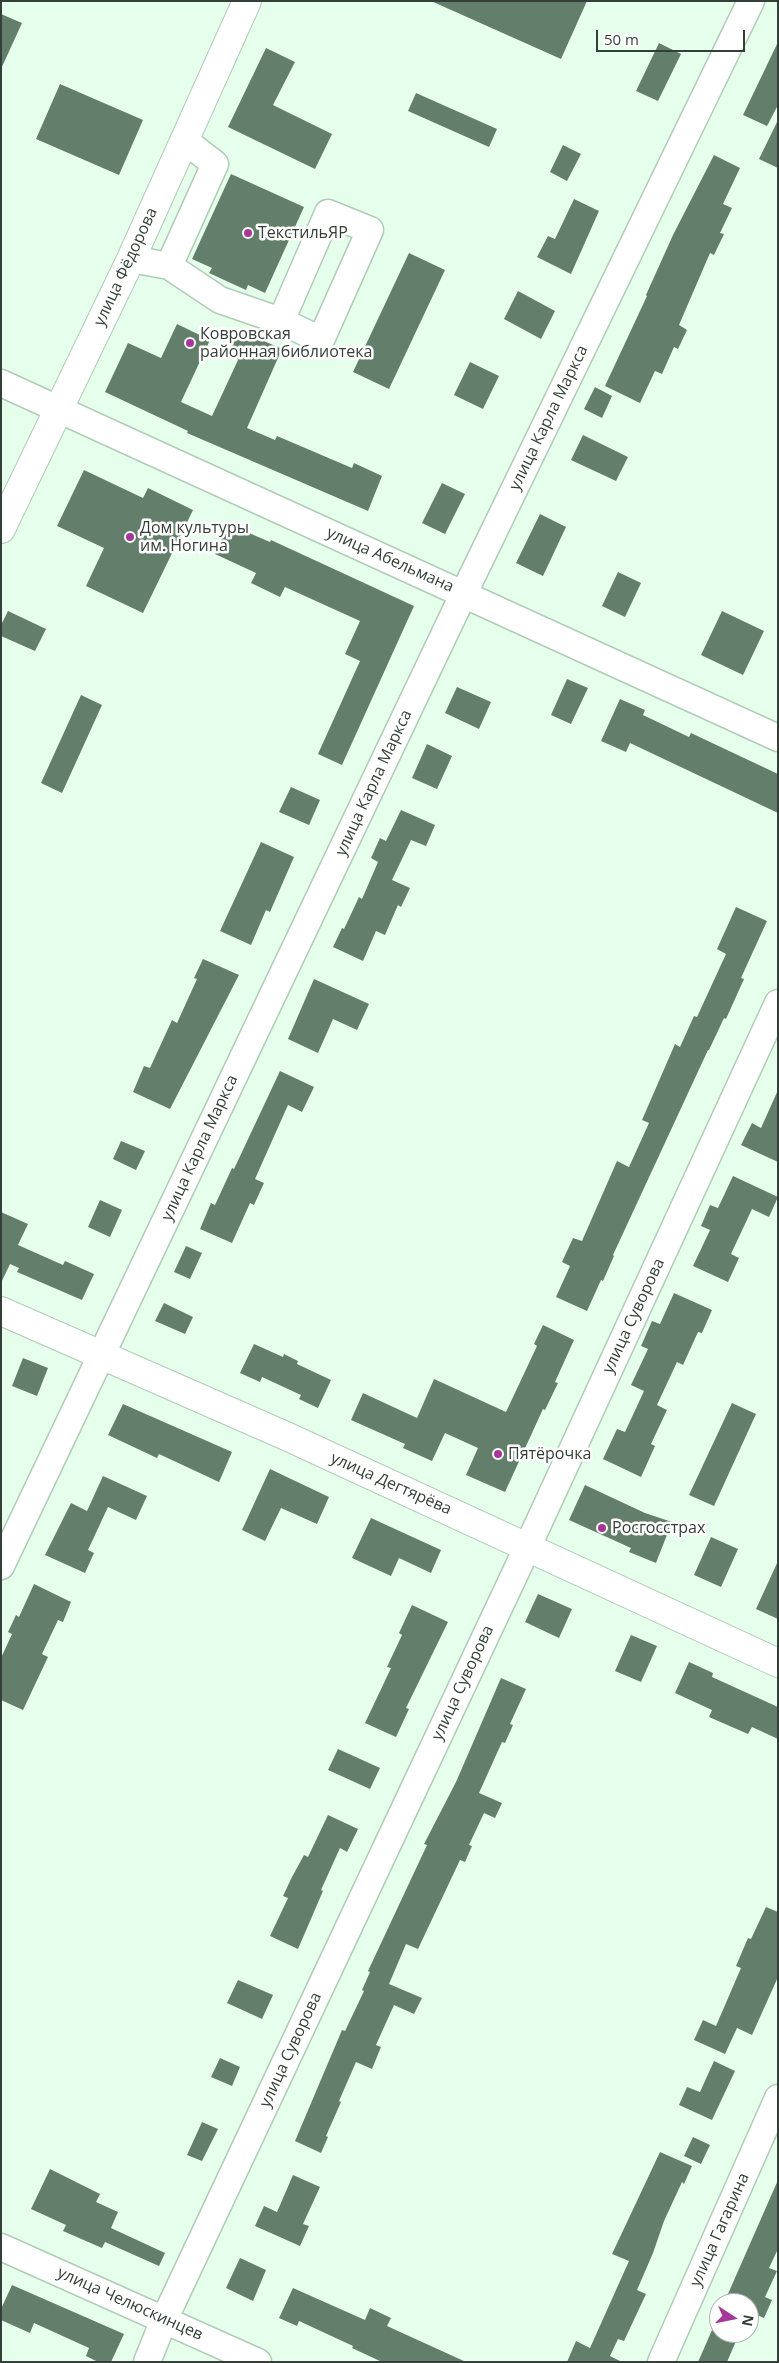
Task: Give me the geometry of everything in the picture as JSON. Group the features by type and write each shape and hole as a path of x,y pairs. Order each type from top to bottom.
{"main road":[{"name":"улица Фёдорова","path":"1,530 131,259 246,1"},
{"name":"улица Дегтярёва","path":"1,1311 215,1404 528,1546 778,1664"}],"street":[{"name":"улица Карла Маркса","path":"1,1566 464,593 751,1"},
{"path":"169,266 214,164 184,140"},
{"path":"131,259 169,266 220,300 281,320"},
{"name":"улица Абельмана","path":"1,383 778,738"},
{"name":"улица Суворова","path":"147,2362 164,2320 528,1546 778,1004"},
{"name":"улица Гагарина","path":"661,2362 778,2098"},
{"name":"улица Челюскинцев","path":"1,2247 258,2362"}],"building":[{"path":"431,1 587,1 561,59"},
{"path":"1,14 22,23 1,69"},
{"path":"778,42 778,105 767,126 743,115"},
{"path":"659,43 681,54 658,101 636,91"},
{"path":"266,48 295,62 273,105 332,134 315,169 228,127"},
{"path":"60,84 143,120 119,175 36,139"},
{"path":"416,93 497,129 489,147 408,111"},
{"path":"778,120 778,168 759,159"},
{"path":"563,145 581,154 567,181 550,172"},
{"path":"714,155 740,168 723,204 732,208 720,233 724,234 714,255 710,253 679,325 687,330 678,349 674,347 662,374 655,371 640,403 605,386 673,235"},
{"name":"ТекстильЯР","path":"231,174 304,207 265,293 248,285 246,290 209,273 212,268 192,259"},
{"path":"574,199 599,211 571,274 537,257 548,236 555,239"},
{"path":"409,253 445,270 389,389 353,372"},
{"path":"518,291 555,311 541,339 504,319"},
{"path":"177,324 210,340 181,402 212,416 238,360 232,346 239,330 282,349 247,428 275,440 277,436 352,468 354,463 382,476 368,511 187,433 188,431 105,392 128,343 161,358"},
{"path":"470,362 499,376 483,409 454,395"},
{"path":"595,387 612,396 602,418 584,409"},
{"path":"583,435 628,457 616,481 571,460"},
{"name":"Дом культуры им. Ногина","path":"84,470 143,498 148,488 193,510 143,613 86,586 104,548 57,526"},
{"path":"442,483 465,494 445,534 422,523"},
{"path":"540,514 566,527 543,576 516,563"},
{"path":"228,524 270,542 271,540 414,606 342,765 318,754 360,661 345,654 360,621 285,587 280,597 251,583 256,573 215,554"},
{"path":"618,572 641,583 625,617 602,606"},
{"path":"8,611 46,629 35,651 1,636 1,625"},
{"path":"722,611 764,631 743,675 701,655"},
{"path":"567,679 588,688 571,724 551,715"},
{"path":"457,687 491,702 479,729 445,713"},
{"path":"81,695 102,705 62,793 41,783"},
{"path":"620,699 645,710 643,715 689,737 691,733 778,774 778,813 630,743 626,752 601,741"},
{"path":"427,744 452,756 437,789 412,778"},
{"path":"291,787 320,800 309,825 279,812"},
{"path":"401,810 435,825 426,846 411,840 392,880 410,888 401,907 398,905 385,935 376,931 363,961 333,947 359,897 362,899 378,862 371,858 380,838 386,841"},
{"path":"261,842 294,857 270,912 266,910 251,945 220,931"},
{"path":"736,907 767,921 741,978 744,979 726,1019 724,1018 708,1050 613,1255 603,1281 601,1280 587,1311 556,1297 570,1266 562,1262 573,1238 582,1241 617,1161 629,1167 649,1123 642,1120 675,1044 680,1047 694,1016 697,1017 726,954 717,949"},
{"path":"203,959 239,975 170,1109 133,1092 144,1066 150,1068 172,1020 177,1023 197,979 194,978"},
{"path":"314,979 369,1004 357,1030 333,1019 318,1053 288,1039"},
{"path":"280,1071 314,1087 302,1112 288,1105 255,1179 264,1183 254,1205 250,1203 232,1243 200,1229 211,1203 215,1205 232,1168 234,1169"},
{"path":"778,1090 778,1162 741,1145 752,1123 761,1128"},
{"path":"121,1141 145,1151 136,1170 113,1159"},
{"path":"733,1176 778,1197 769,1217 752,1209 731,1254 739,1258 728,1282 693,1266 710,1230 701,1226 710,1205 718,1208"},
{"path":"100,1200 122,1210 110,1237 88,1227"},
{"path":"1,1212 28,1224 18,1245 63,1265 65,1261 94,1274 82,1300 17,1272 19,1268 10,1264 1,1283"},
{"path":"186,1246 202,1253 190,1279 174,1272"},
{"path":"674,1293 712,1310 702,1333 698,1332 683,1365 677,1362 657,1405 667,1410 651,1444 655,1446 641,1477 603,1459 617,1429 625,1432 644,1391 631,1385 648,1349 641,1346 652,1321 660,1324"},
{"path":"164,1303 193,1317 185,1334 155,1321"},
{"path":"543,1325 574,1340 555,1382 558,1383 545,1410 543,1409 505,1492 466,1475 478,1448 445,1433 432,1461 403,1448 405,1444 351,1420 363,1393 417,1418 434,1379 506,1412 537,1346 534,1344"},
{"path":"254,1344 283,1357 284,1354 298,1361 297,1364 331,1380 318,1408 299,1399 301,1395 262,1377 260,1382 240,1373"},
{"path":"23,1358 48,1368 37,1396 12,1386"},
{"path":"732,1403 756,1414 714,1506 689,1495"},
{"path":"123,1404 232,1452 219,1482 159,1454 157,1458 108,1435"},
{"path":"270,1469 329,1497 317,1524 281,1508 265,1541 242,1530"},
{"path":"103,1476 147,1496 136,1520 108,1507 88,1550 94,1553 85,1573 45,1555 71,1503 87,1511"},
{"path":"585,1485 645,1513 672,1522 656,1563 629,1552 631,1548 569,1520"},
{"path":"371,1518 441,1550 431,1573 399,1558 391,1576 352,1558"},
{"path":"711,1537 738,1549 721,1587 694,1575"},
{"path":"778,1561 778,1619 756,1609"},
{"path":"34,1584 71,1602 63,1622 58,1620 42,1654 48,1657 23,1710 1,1700 1,1658 12,1634 8,1632 16,1615 19,1617"},
{"path":"538,1594 572,1609 559,1638 525,1622"},
{"path":"412,1605 448,1622 406,1708 409,1709 396,1737 365,1723 391,1668 387,1667 402,1635 399,1633"},
{"path":"631,1635 657,1646 641,1682 615,1671"},
{"path":"689,1662 713,1673 712,1677 778,1707 778,1739 752,1727 748,1734 709,1717 712,1710 675,1693"},
{"path":"501,1678 526,1689 510,1724 513,1725 505,1743 502,1742 479,1793 502,1803 495,1818 484,1813 469,1845 472,1846 465,1862 460,1860 418,1949 406,1944 389,1984 422,1998 414,2014 394,2005 376,2045 381,2047 372,2069 356,2062 339,2101 341,2102 326,2136 328,2137 321,2153 295,2141 342,2030 345,2031 364,1991 362,1990 370,1972 368,1971 427,1845 424,1844 456,1782"},
{"path":"338,1749 380,1768 370,1789 328,1770"},
{"path":"328,1815 358,1829 347,1852 340,1848 298,1949 270,1936 288,1898 283,1896 292,1877 304,1855 308,1857"},
{"path":"766,1907 778,1912 778,1977 752,2035 737,2028 725,2054 694,2040 703,2020 716,2026 741,1968 736,1966 748,1938 751,1939"},
{"path":"238,1980 273,1995 262,2019 227,2003"},
{"path":"220,2058 240,2067 232,2086 211,2077"},
{"path":"714,2061 735,2071 712,2120 679,2105 687,2087 700,2092"},
{"path":"202,2122 218,2129 202,2161 187,2155"},
{"path":"693,2137 710,2145 701,2164 684,2156"},
{"path":"660,2152 692,2166 684,2184 682,2182 664,2221 637,2290 646,2294 624,2341 618,2339 610,2356 622,2362 567,2362 576,2341 590,2348 629,2261 612,2254"},
{"path":"50,2169 100,2194 96,2202 118,2212 111,2228 165,2253 159,2266 105,2242 102,2248 63,2231 66,2225 31,2209"},
{"path":"293,2175 320,2187 303,2224 309,2226 300,2246 255,2226 264,2206 277,2212"},
{"path":"778,2180 778,2249 769,2268 777,2271 765,2297 772,2300 764,2318 759,2316 759,2293 728,2293"},
{"path":"240,2258 266,2270 253,2301 226,2288"},
{"path":"12,2285 124,2334 111,2362 98,2362 86,2356 89,2348 34,2323 30,2333 1,2320 1,2309"},
{"path":"293,2288 365,2320 370,2308 391,2318 387,2326 466,2362 382,2362 352,2348 353,2346 299,2321 297,2326 279,2318"},
{"path":"709,2337 709,2343 735,2343 727,2362 698,2362"}],"place":[{"name":"ТекстильЯР","path":"248,233"},
{"name":"Ковровская районная библиотека","path":"190,343"},
{"name":"Дом культуры им. Ногина","path":"130,537"},
{"name":"Пятёрочка","path":"498,1454"},
{"name":"Росгосстрах","path":"602,1528"}]}
